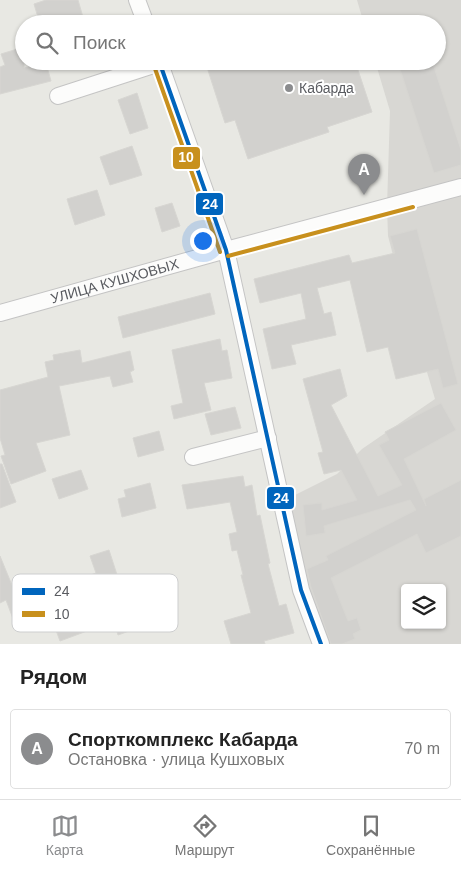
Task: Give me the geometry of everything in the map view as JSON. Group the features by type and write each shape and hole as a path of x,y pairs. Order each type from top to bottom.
{"street":[{"path":"137,0 143,15"},
{"path":"58,96 135,70"},
{"path":"162,70 226,250 302,590 321,644"},
{"name":"УЛИЦА КУШХОВЫХ","path":"0,313 461,187"},
{"path":"193,457 268,438"}],"shaded area":[{"path":"357,0 461,0 461,644 321,644 281,502 337,474 362,449 435,399 388,236 390,111 378,70 446,70 446,15 361,15"}],"building":[{"path":"46,0 78,0 82,15 37,15 34,4"},
{"path":"15,50 15,70 48,70 51,81 0,94 0,67 5,65 1,54"},
{"name":"Кабарда","path":"208,70 358,70 372,112 327,127 329,132 248,159 235,120 225,123"},
{"path":"400,70 435,70 461,150 461,165 434,173"},
{"path":"137,93 148,128 130,134 118,100"},
{"path":"132,146 142,175 110,185 100,157"},
{"path":"97,190 105,215 75,225 67,199"},
{"path":"172,203 180,226 162,232 155,208"},
{"path":"417,229 458,384 443,388 438,369 396,379 388,347 367,352 350,280 317,288 324,314 331,312 336,335 291,345 296,364 272,369 263,329 306,319 301,293 260,303 254,279 349,255 352,263 395,253 390,236"},
{"path":"210,293 215,314 123,338 118,317"},
{"path":"220,339 222,351 227,350 232,378 204,383 211,410 174,419 171,406 183,403 172,350"},
{"path":"80,350 82,363 130,351 134,370 130,372 133,382 113,387 110,376 59,386 70,435 36,443 46,471 11,484 1,456 5,455 0,438 0,390 48,377 45,362 54,360 53,355"},
{"path":"340,369 347,396 331,405 378,496 402,485 379,445 389,440 385,432 441,403 456,430 404,459 426,506 424,499 461,480 461,536 426,553 417,534 331,578 348,621 357,618 361,630 353,634 355,639 342,644 331,644 311,587 307,569 328,560 326,556 416,510 410,500 324,526 325,533 306,536 303,505 322,503 322,510 357,500 341,470 324,474 318,453 323,452 303,379"},
{"path":"235,407 241,428 211,435 205,414"},
{"path":"159,431 164,450 138,457 133,438"},
{"path":"0,464 2,464 16,502 0,508"},
{"path":"81,470 88,489 59,499 52,479"},
{"path":"243,476 245,487 252,485 257,516 260,515 270,563 268,564 279,606 286,604 294,633 264,641 265,644 231,644 224,621 251,613 241,575 243,575 237,550 232,551 229,534 237,532 230,502 187,509 182,485"},
{"path":"150,483 156,508 122,517 118,499 126,497 124,490"},
{"path":"109,550 117,574 93,574 96,573 90,556"},
{"path":"0,556 12,585 12,616 6,600 0,603"},
{"path":"57,632 84,632 60,641"}],"transit line":[{"name":"10","path":"155,70 220,252"},
{"name":"24","path":"162,70 226,250 301,590 321,644"},
{"name":"10","path":"228,256 413,207"}],"place":[{"name":"Кабарда","path":"289,88"},
{"name":"Спорткомплекс Кабарда","path":"364,195"}]}
